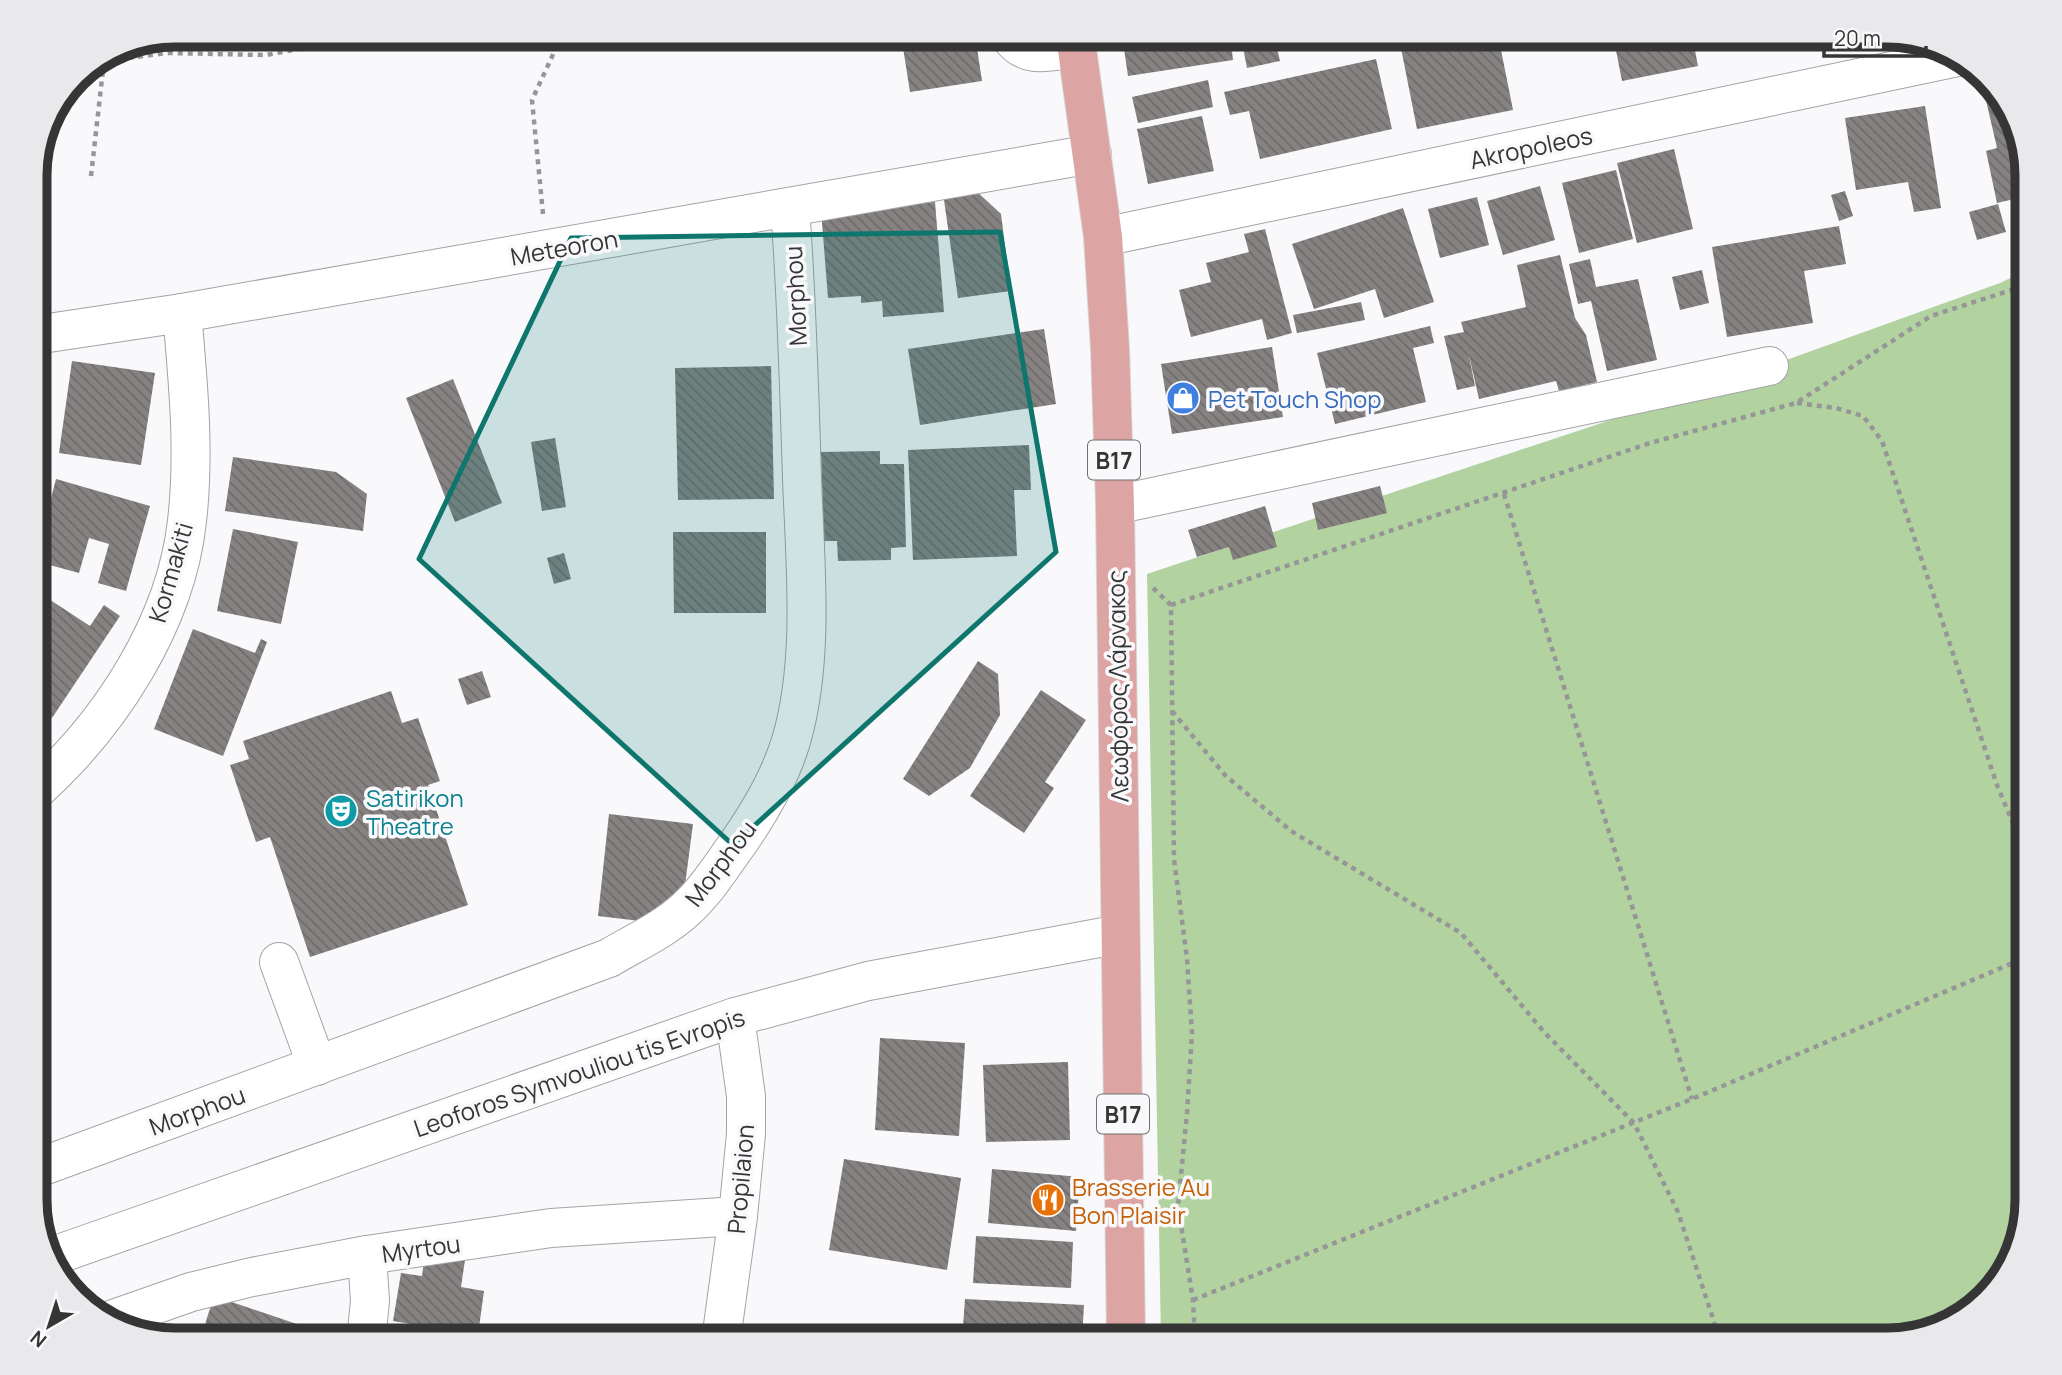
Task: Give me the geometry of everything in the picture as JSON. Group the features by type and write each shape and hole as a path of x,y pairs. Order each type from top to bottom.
{"main road":[{"name":"Λεωφόρος Λάρνακος","path":"1077,47 1103,237 1110,349 1115,505 1126,1328"}],"street":[{"path":"1017,47 1031,52 1051,47"},
{"name":"Akropoleos","path":"1103,237 1943,60"},
{"name":"Meteoron","path":"48,333 182,313 1092,154"},
{"name":"Morphou","path":"48,1164 608,958 684,911 709,884 745,834 770,789 790,742 800,701 806,621 796,279 790,208"},
{"name":"Kormakiti","path":"48,778 76,751 113,706 161,617 177,569 187,522 190,458 182,313"},
{"path":"1115,505 1769,366"},
{"name":"Leoforos Symvouliou tis Evropis","path":"59,1254 735,1017 868,981 1000,954 1120,934"},
{"path":"279,962 317,1066"},
{"name":"Propilaion","path":"723,1328 747,1134 746,1096 735,1017"},
{"name":"Myrtou","path":"122,1316 191,1292 252,1277 367,1255 551,1228 738,1216"},
{"path":"367,1255 370,1301 367,1328"}],"path":[{"path":"122,59 167,53 266,55 304,47"},
{"path":"546,250 532,100 556,47"},
{"path":"91,177 103,70"},
{"path":"1171,605 1650,443 1796,402 1931,316 2015,289"},
{"path":"1796,402 1836,408 1863,416 1882,441 1997,785 2015,829"},
{"path":"1504,494 1692,1099"},
{"path":"1153,588 1171,605 1174,859 1187,960 1192,1033 1178,1206 1193,1300 1194,1328"},
{"path":"1172,711 1225,775 1292,831 1461,933 1544,1032 1634,1123 1678,1212 1716,1328"},
{"path":"1193,1300 1634,1123 2015,962"}],"highlighted area":[{"path":"1000,232 1056,552 733,845 419,559 571,238"}],"green space":[{"path":"2015,276 2015,1200 2008,1241 2002,1256 1983,1284 1965,1301 1936,1318 1903,1327 1887,1328 1161,1328 1147,574 1734,379"}],"building":[{"path":"903,47 977,47 982,81 910,92"},
{"path":"1124,47 1231,47 1233,60 1128,76"},
{"path":"1243,47 1277,47 1280,61 1247,68"},
{"path":"1500,47 1513,110 1417,129 1401,48"},
{"path":"1615,47 1694,47 1698,66 1622,81"},
{"path":"1376,59 1392,129 1260,159 1249,111 1230,115 1224,92"},
{"path":"1208,80 1213,107 1138,123 1132,97"},
{"path":"1985,96 1993,104 2008,134 2015,175 2015,199 1997,203 1986,151 1997,148"},
{"path":"1925,106 1941,208 1914,212 1908,182 1856,190 1845,118"},
{"path":"1202,116 1214,171 1148,184 1137,129"},
{"path":"1674,149 1693,229 1637,243 1617,163"},
{"path":"1616,170 1633,239 1579,253 1562,183"},
{"path":"1540,186 1555,240 1503,255 1487,201"},
{"path":"974,189 1001,214 1011,291 958,298 943,193"},
{"path":"1845,191 1853,216 1839,221 1831,195"},
{"path":"1477,197 1489,245 1440,258 1428,209"},
{"path":"935,202 944,312 883,317 882,301 861,303 861,296 828,298 821,210"},
{"path":"1998,204 2006,232 1977,240 1969,212"},
{"path":"1403,208 1434,302 1384,318 1375,289 1314,309 1292,244"},
{"path":"1839,226 1846,264 1804,271 1813,323 1727,337 1712,247"},
{"path":"1265,229 1292,333 1267,340 1262,319 1191,337 1179,290 1211,282 1206,263 1249,252 1244,234"},
{"path":"1560,255 1575,318 1586,335 1597,382 1559,391 1556,381 1479,399 1468,351 1475,386 1457,390 1444,336 1464,332 1461,322 1526,307 1517,265"},
{"path":"1590,259 1596,287 1638,279 1657,360 1607,371 1591,301 1578,304 1569,264"},
{"path":"1702,270 1709,303 1680,310 1672,277"},
{"path":"1361,302 1365,320 1297,333 1293,315"},
{"path":"1430,326 1434,343 1413,348 1426,402 1335,424 1317,353"},
{"path":"1044,329 1056,404 920,425 908,349"},
{"path":"1272,347 1283,417 1172,434 1161,364"},
{"path":"72,361 155,373 141,465 59,453"},
{"path":"771,366 774,499 678,500 675,368"},
{"path":"453,379 502,503 455,522 406,398"},
{"path":"555,438 566,507 542,511 531,442"},
{"path":"1029,445 1031,490 1014,490 1017,556 913,560 908,450"},
{"path":"880,451 880,464 904,464 906,547 891,548 891,560 838,561 837,541 824,541 821,452"},
{"path":"233,457 336,472 367,494 363,531 225,511"},
{"path":"56,479 150,506 126,591 98,583 109,544 89,538 79,573 48,565 48,510"},
{"path":"1380,486 1387,513 1318,530 1312,503"},
{"path":"1265,506 1277,547 1233,560 1229,547 1197,557 1188,530"},
{"path":"233,529 298,542 281,624 217,611"},
{"path":"673,532 766,532 766,613 674,613"},
{"path":"564,553 571,579 554,584 547,558"},
{"path":"48,599 90,626 104,605 120,616 52,718 48,715"},
{"path":"193,629 255,653 261,639 267,642 223,756 154,729"},
{"path":"978,661 998,674 1000,715 970,768 929,796 903,779"},
{"path":"482,671 491,697 467,705 458,679"},
{"path":"1041,690 1086,720 1045,782 1054,788 1024,833 970,796"},
{"name":"Satirikon Theatre","path":"391,691 402,723 418,718 440,781 428,785 468,905 310,957 270,837 256,842 230,765 249,759 243,741"},
{"path":"609,814 693,824 685,885 640,921 598,916"},
{"path":"880,1038 965,1043 959,1136 875,1130"},
{"path":"1068,1062 1070,1140 986,1142 983,1065"},
{"path":"844,1159 961,1178 947,1270 829,1250"},
{"path":"992,1169 1080,1177 1076,1231 988,1223"},
{"path":"976,1236 1073,1242 1071,1288 973,1283"},
{"path":"425,1253 465,1260 461,1287 484,1291 479,1328 436,1328 393,1321 401,1273 422,1276"},
{"path":"214,1296 309,1328 204,1328"},
{"path":"965,1299 1084,1305 1083,1328 963,1328"}],"place":[{"name":"Pet Touch Shop","path":"1183,398"},
{"name":"Satirikon Theatre","path":"341,811"},
{"name":"Brasserie Au Bon Plaisir","path":"1048,1200"}]}
